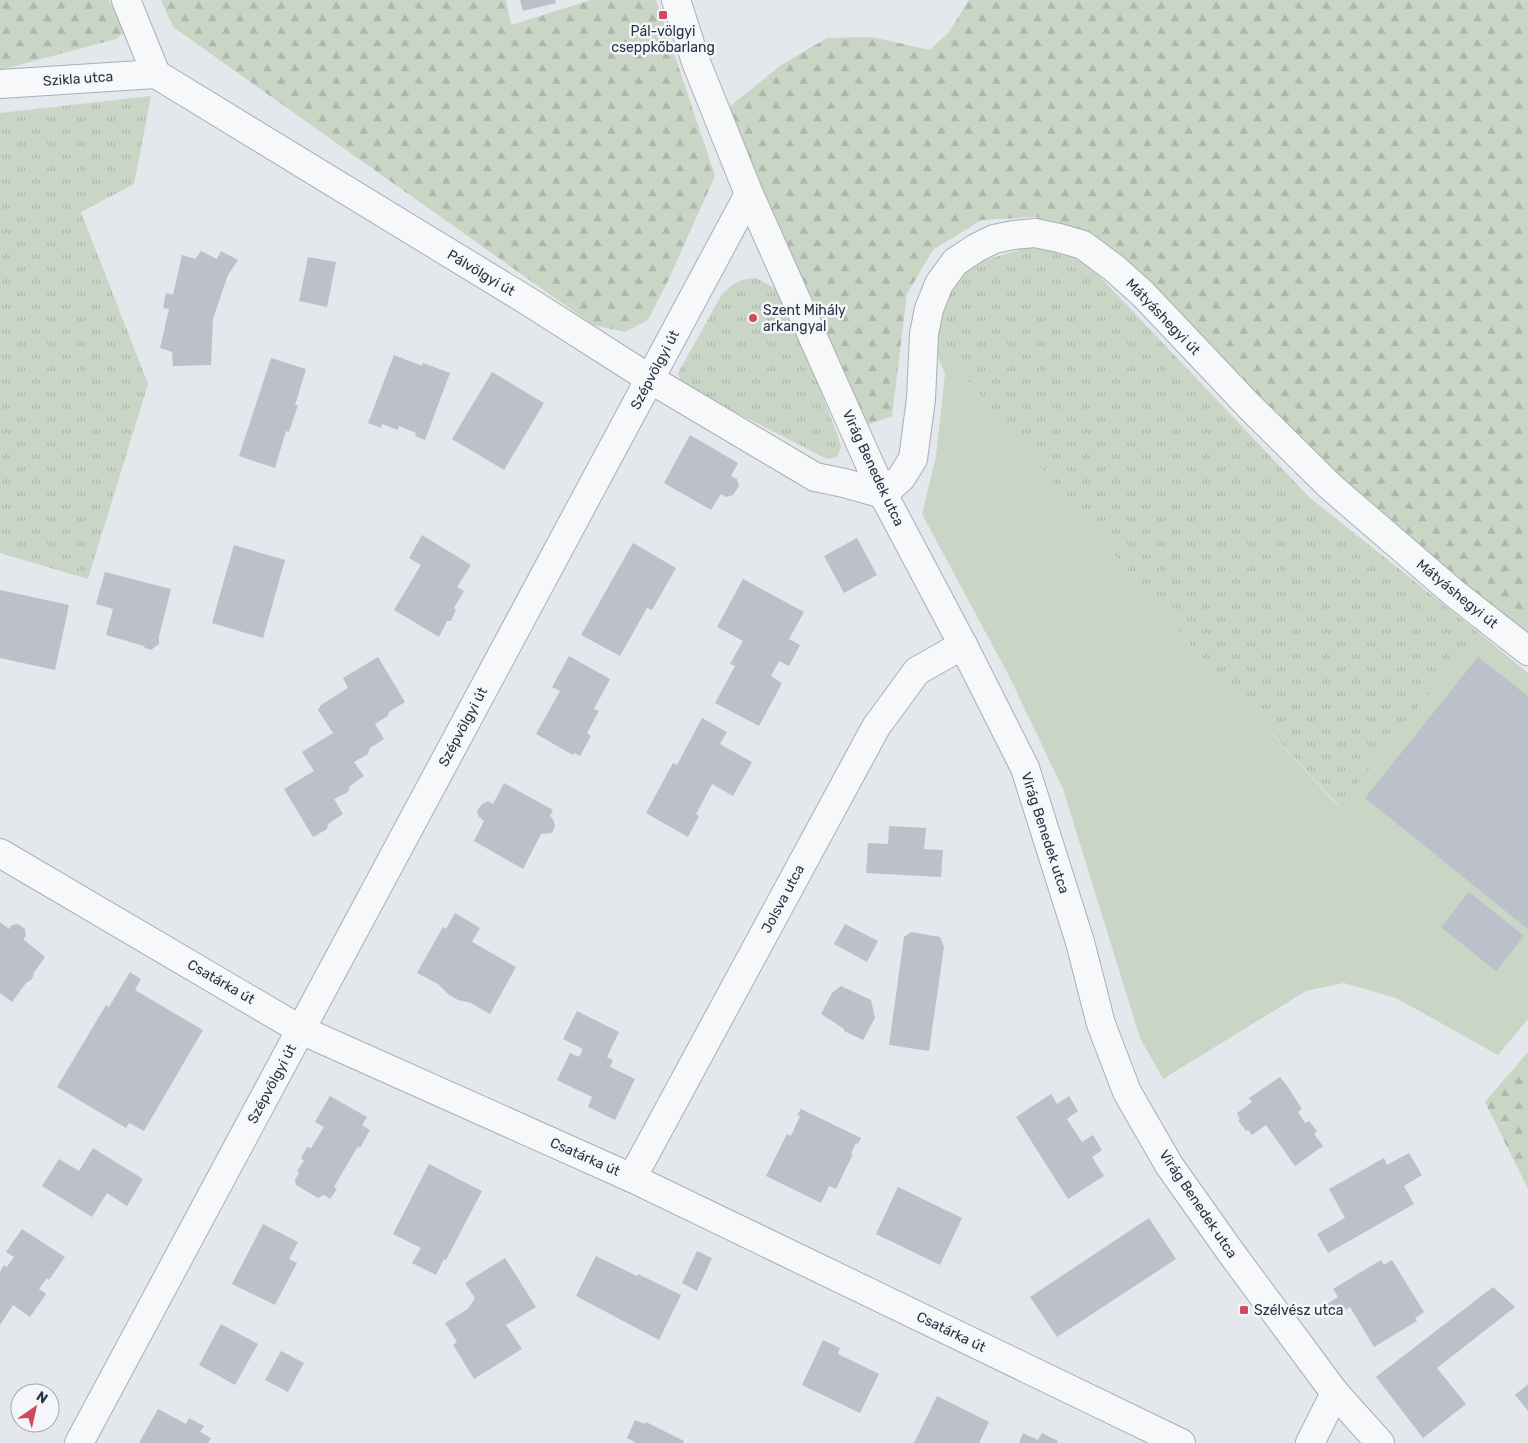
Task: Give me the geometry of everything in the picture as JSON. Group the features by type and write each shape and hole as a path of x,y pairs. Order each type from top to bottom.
{"street":[{"path":"126,0 156,74"},
{"path":"676,0 696,62 749,194"},
{"name":"Szikla utca","path":"0,84 156,74"},
{"name":"Pálvölgyi út","path":"156,74 531,303 650,379 815,477 883,494"},
{"name":"Szépvölgyi út","path":"79,1443 749,194"},
{"name":"Virág Benedek utca","path":"749,194 883,494 963,645 1025,768 1080,942 1102,1024 1127,1092 1169,1164 1232,1254 1335,1393 1380,1443"},
{"name":"Mátyáshegyi út","path":"883,494 901,478 913,459 920,399 924,334 929,309 938,284 955,262 994,239 1014,235 1035,234 1059,238 1083,245 1114,268 1143,294 1250,406 1331,487 1454,593 1528,651"},
{"name":"Jolsva utca","path":"632,1178 876,727 917,671 963,645"},
{"name":"Csatárka út","path":"0,853 301,1030 632,1178 1181,1443"},
{"path":"1310,1443 1335,1393"}],"green space":[{"path":"0,0 109,0 124,32 116,39 0,70"},
{"path":"161,0 506,0 511,25 591,0 656,0 715,176 667,283 648,320 625,332 593,325 173,27"},
{"path":"969,0 1528,0 1528,637 1321,464 1103,248 1036,217 981,220 933,250 907,294 892,416 865,426 718,116 781,65 827,38 872,37 930,50 949,32"},
{"path":"151,96 134,184 81,212 148,384 88,579 0,553 0,113"},
{"path":"1038,245 1085,261 1309,497 1478,632 1340,807 1191,646 929,335 945,287 974,263"},
{"path":"756,278 782,292 788,304 837,434 841,447 837,457 827,459 682,385 678,373 722,294 738,282"},
{"path":"929,335 1191,646 1339,807 1478,632 1528,673 1528,1019 1498,1055 1396,998 1344,983 1306,991 1163,1079 1140,1038 1063,789 1009,676 922,514 936,456 945,374"},
{"path":"1528,1052 1528,1189 1485,1102"}],"building":[{"path":"520,0 555,0 556,3 523,11"},
{"path":"201,251 217,259 221,251 238,260 228,275 213,319 211,365 173,366 172,352 160,348 169,309 163,308 166,293 173,295 182,255 195,259"},
{"path":"308,257 336,262 327,307 299,301"},
{"path":"394,355 422,366 423,363 450,373 425,440 415,436 416,433 399,426 398,430 382,424 381,428 368,423"},
{"path":"271,358 306,369 295,405 298,405 289,432 286,431 275,468 239,456"},
{"path":"492,372 544,403 504,470 452,439"},
{"path":"690,435 738,463 731,476 737,479 739,486 733,495 726,497 721,494 711,510 664,483"},
{"path":"422,535 471,565 457,587 464,591 454,608 456,610 451,621 447,621 439,637 394,610 421,565 409,558"},
{"path":"857,538 877,575 844,593 824,556"},
{"path":"633,543 676,568 652,610 647,608 620,656 581,635"},
{"path":"234,545 285,560 263,638 212,623"},
{"path":"105,572 171,589 159,636 159,644 151,650 144,646 106,635 113,609 96,604"},
{"path":"743,579 804,612 789,639 800,645 789,666 779,661 771,676 782,683 759,726 715,703 735,666 730,664 743,641 717,627"},
{"path":"0,590 69,605 55,670 0,658"},
{"path":"569,656 610,679 594,709 599,711 587,733 591,736 580,756 575,753 573,755 536,734 560,691 552,687"},
{"path":"378,657 405,702 375,724 384,739 370,748 368,754 354,762 364,776 350,786 348,792 334,799 343,814 328,824 327,829 313,837 284,789 314,771 302,752 333,733 318,710 321,705 348,688 343,678"},
{"path":"1478,657 1528,696 1528,929 1365,798"},
{"path":"702,718 727,732 720,744 752,762 733,796 712,784 696,814 699,816 688,837 646,813 673,763 677,765"},
{"path":"504,783 553,810 550,816 555,826 552,833 541,834 523,869 474,841 484,821 479,817 477,811 482,804 488,801 493,804"},
{"path":"889,826 926,828 924,849 943,850 941,877 866,873 868,843 888,844"},
{"path":"1469,892 1524,936 1496,971 1441,927"},
{"path":"455,913 480,928 472,942 516,967 490,1014 471,1003 458,1000 448,994 438,984 417,973 443,927 446,929"},
{"path":"0,922 9,929 12,925 18,924 25,929 26,936 23,939 45,957 31,980 26,983 12,1002 0,993"},
{"path":"845,924 878,941 867,962 834,944"},
{"path":"911,932 940,937 944,947 929,1051 889,1045 904,937"},
{"path":"130,972 141,979 135,990 203,1030 144,1131 129,1123 126,1128 57,1087 106,1005 109,1007"},
{"path":"841,986 871,1000 875,1018 863,1040 844,1031 844,1029 821,1014 832,993"},
{"path":"577,1011 619,1032 607,1057 613,1060 610,1067 635,1079 615,1120 588,1107 592,1097 557,1080 570,1053 579,1057 583,1049 563,1039"},
{"path":"1280,1077 1302,1109 1298,1112 1305,1123 1309,1121 1317,1131 1314,1134 1323,1146 1295,1166 1266,1125 1252,1135 1248,1130 1246,1131 1238,1120 1240,1119 1237,1113 1252,1102 1249,1098"},
{"path":"1051,1094 1057,1104 1069,1096 1078,1111 1067,1119 1082,1142 1093,1135 1102,1150 1092,1157 1104,1176 1068,1199 1016,1117"},
{"path":"330,1096 367,1117 362,1125 370,1130 360,1148 358,1146 334,1187 337,1189 330,1199 324,1195 318,1198 296,1185 295,1180 299,1173 297,1171 304,1161 301,1158 307,1147 311,1148 324,1127 315,1122"},
{"path":"801,1109 861,1138 858,1144 856,1143 851,1154 853,1154 836,1189 829,1186 821,1203 766,1176 787,1134 791,1136 800,1116 797,1115"},
{"path":"93,1148 143,1179 127,1206 107,1193 92,1217 42,1186 59,1159 79,1171"},
{"path":"1409,1153 1422,1175 1404,1186 1414,1204 1328,1253 1317,1234 1345,1218 1329,1189 1384,1158 1387,1165"},
{"path":"429,1164 482,1191 446,1260 444,1259 436,1275 412,1263 421,1248 393,1234"},
{"path":"898,1187 962,1218 940,1265 876,1234"},
{"path":"1149,1218 1176,1259 1057,1337 1030,1297"},
{"path":"263,1224 298,1242 289,1259 297,1263 275,1305 232,1284"},
{"path":"22,1229 65,1257 49,1280 47,1278 39,1289 46,1294 30,1317 13,1305 0,1325 0,1272 4,1265 7,1267 14,1257 6,1252"},
{"path":"697,1251 712,1258 697,1291 682,1283"},
{"path":"596,1256 681,1295 659,1340 576,1296"},
{"path":"505,1258 536,1307 506,1325 522,1349 474,1379 453,1345 457,1342 445,1323 468,1309 475,1298 465,1283"},
{"path":"1381,1260 1384,1265 1392,1260 1424,1312 1415,1318 1417,1321 1374,1347 1350,1307 1332,1319 1324,1306 1338,1297 1333,1289"},
{"path":"1493,1287 1515,1307 1437,1368 1466,1404 1423,1438 1376,1377"},
{"path":"221,1324 258,1344 235,1385 199,1365"},
{"path":"823,1340 840,1348 838,1354 879,1374 860,1413 802,1385"},
{"path":"281,1351 304,1363 288,1392 265,1380"},
{"path":"1528,1384 1528,1411 1515,1395"},
{"path":"937,1396 989,1422 979,1443 914,1443"},
{"path":"158,1409 186,1424 189,1418 204,1426 200,1432 211,1438 208,1443 139,1443"},
{"path":"635,1420 645,1424 646,1422 684,1441 683,1443 634,1443 627,1438"},
{"path":"1023,1433 1038,1440 1042,1433 1058,1441 1057,1443 1019,1443"}],"place":[{"name":"Pál-völgyi cseppkőbarlang","path":"663,15"},
{"name":"Szent Mihály arkangyal","path":"753,318"},
{"name":"Szélvész utca","path":"1244,1310"}]}
